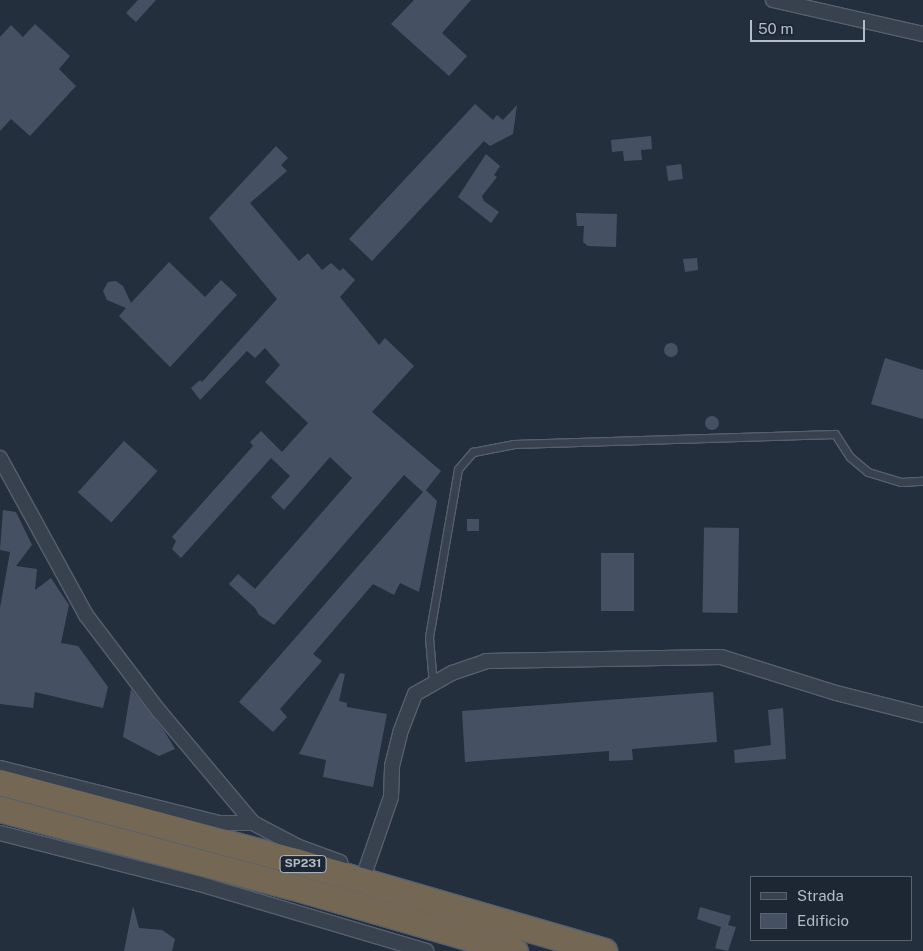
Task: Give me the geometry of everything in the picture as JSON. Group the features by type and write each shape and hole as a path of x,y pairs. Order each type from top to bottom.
{"highway":[{"name":"SP231","path":"0,782 469,911 604,951"},
{"name":"SP231","path":"0,809 290,886 515,951"}],"street":[{"path":"773,0 923,34"},
{"path":"0,458 86,615 159,711 253,823 299,847 469,911"},
{"path":"365,872 391,796 392,766 400,732 415,694 486,661 721,657 836,693 923,715"},
{"path":"0,768 211,822 253,823"},
{"path":"0,833 200,884 396,946 426,951"}],"lane":[{"path":"433,684 429,637 456,478 458,469 473,452 514,444 835,434 850,457 868,472 901,482 923,482"}],"building":[{"path":"138,0 156,0 136,22 126,13"},
{"path":"414,0 471,0 442,33 467,56 449,76 391,24"},
{"path":"35,24 70,56 59,69 76,86 30,136 11,119 0,131 0,37 11,25 23,37"},
{"path":"475,104 493,120 497,115 503,120 517,105 513,134 490,146 484,141 372,261 349,239"},
{"path":"651,136 652,149 641,150 642,160 624,161 623,151 612,152 611,140"},
{"path":"276,146 288,158 281,165 287,171 250,203 299,261 308,253 322,270 331,263 340,271 343,268 355,280 340,297 379,345 385,338 414,366 372,412 441,471 426,490 437,501 419,592 400,583 394,595 373,584 313,654 322,661 280,709 287,717 273,732 239,702 423,492 404,475 274,625 259,615 255,608 229,584 238,574 255,589 352,478 330,457 284,510 271,497 290,476 271,458 181,558 172,549 176,541 172,537 253,446 250,442 261,431 282,452 308,423 265,382 280,365 265,348 255,358 247,351 200,400 191,388 200,380 202,382 277,299 209,218"},
{"path":"486,154 500,166 494,175 497,177 482,196 484,201 499,212 491,223 458,197"},
{"path":"681,164 683,179 668,181 666,166"},
{"path":"576,213 617,214 616,247 588,246 583,242 584,226 577,226"},
{"path":"697,258 698,270 685,272 683,259"},
{"path":"169,262 205,297 221,280 237,295 170,367 119,316 126,308 107,300 103,291 108,282 116,281 123,286 131,303"},
{"path":"668,343 674,343 678,350 674,357 668,357 664,353 664,347"},
{"path":"885,358 923,370 923,419 871,404"},
{"path":"712,416 717,418 719,423 717,428 712,430 707,428 705,423 707,418"},
{"path":"124,441 157,471 111,522 78,492"},
{"path":"3,510 16,512 32,545 16,566 37,569 35,590 51,578 69,605 61,643 78,646 108,687 103,708 35,692 33,708 0,704 0,608 10,552 0,550"},
{"path":"467,519 479,519 479,531 467,531"},
{"path":"704,527 739,528 738,613 703,612"},
{"path":"601,553 634,553 634,611 601,611"},
{"path":"340,673 345,674 339,701 347,703 347,707 387,714 373,787 323,777 326,760 299,754"},
{"path":"131,689 165,732 175,749 159,756 123,737"},
{"path":"713,692 717,742 632,749 633,760 609,761 609,751 465,762 462,711"},
{"path":"783,708 786,759 735,763 734,750 771,745 768,710"},
{"path":"133,906 139,928 162,930 175,939 172,951 124,951"},
{"path":"700,907 731,916 728,925 736,927 728,951 715,948 721,927 697,919"}]}
